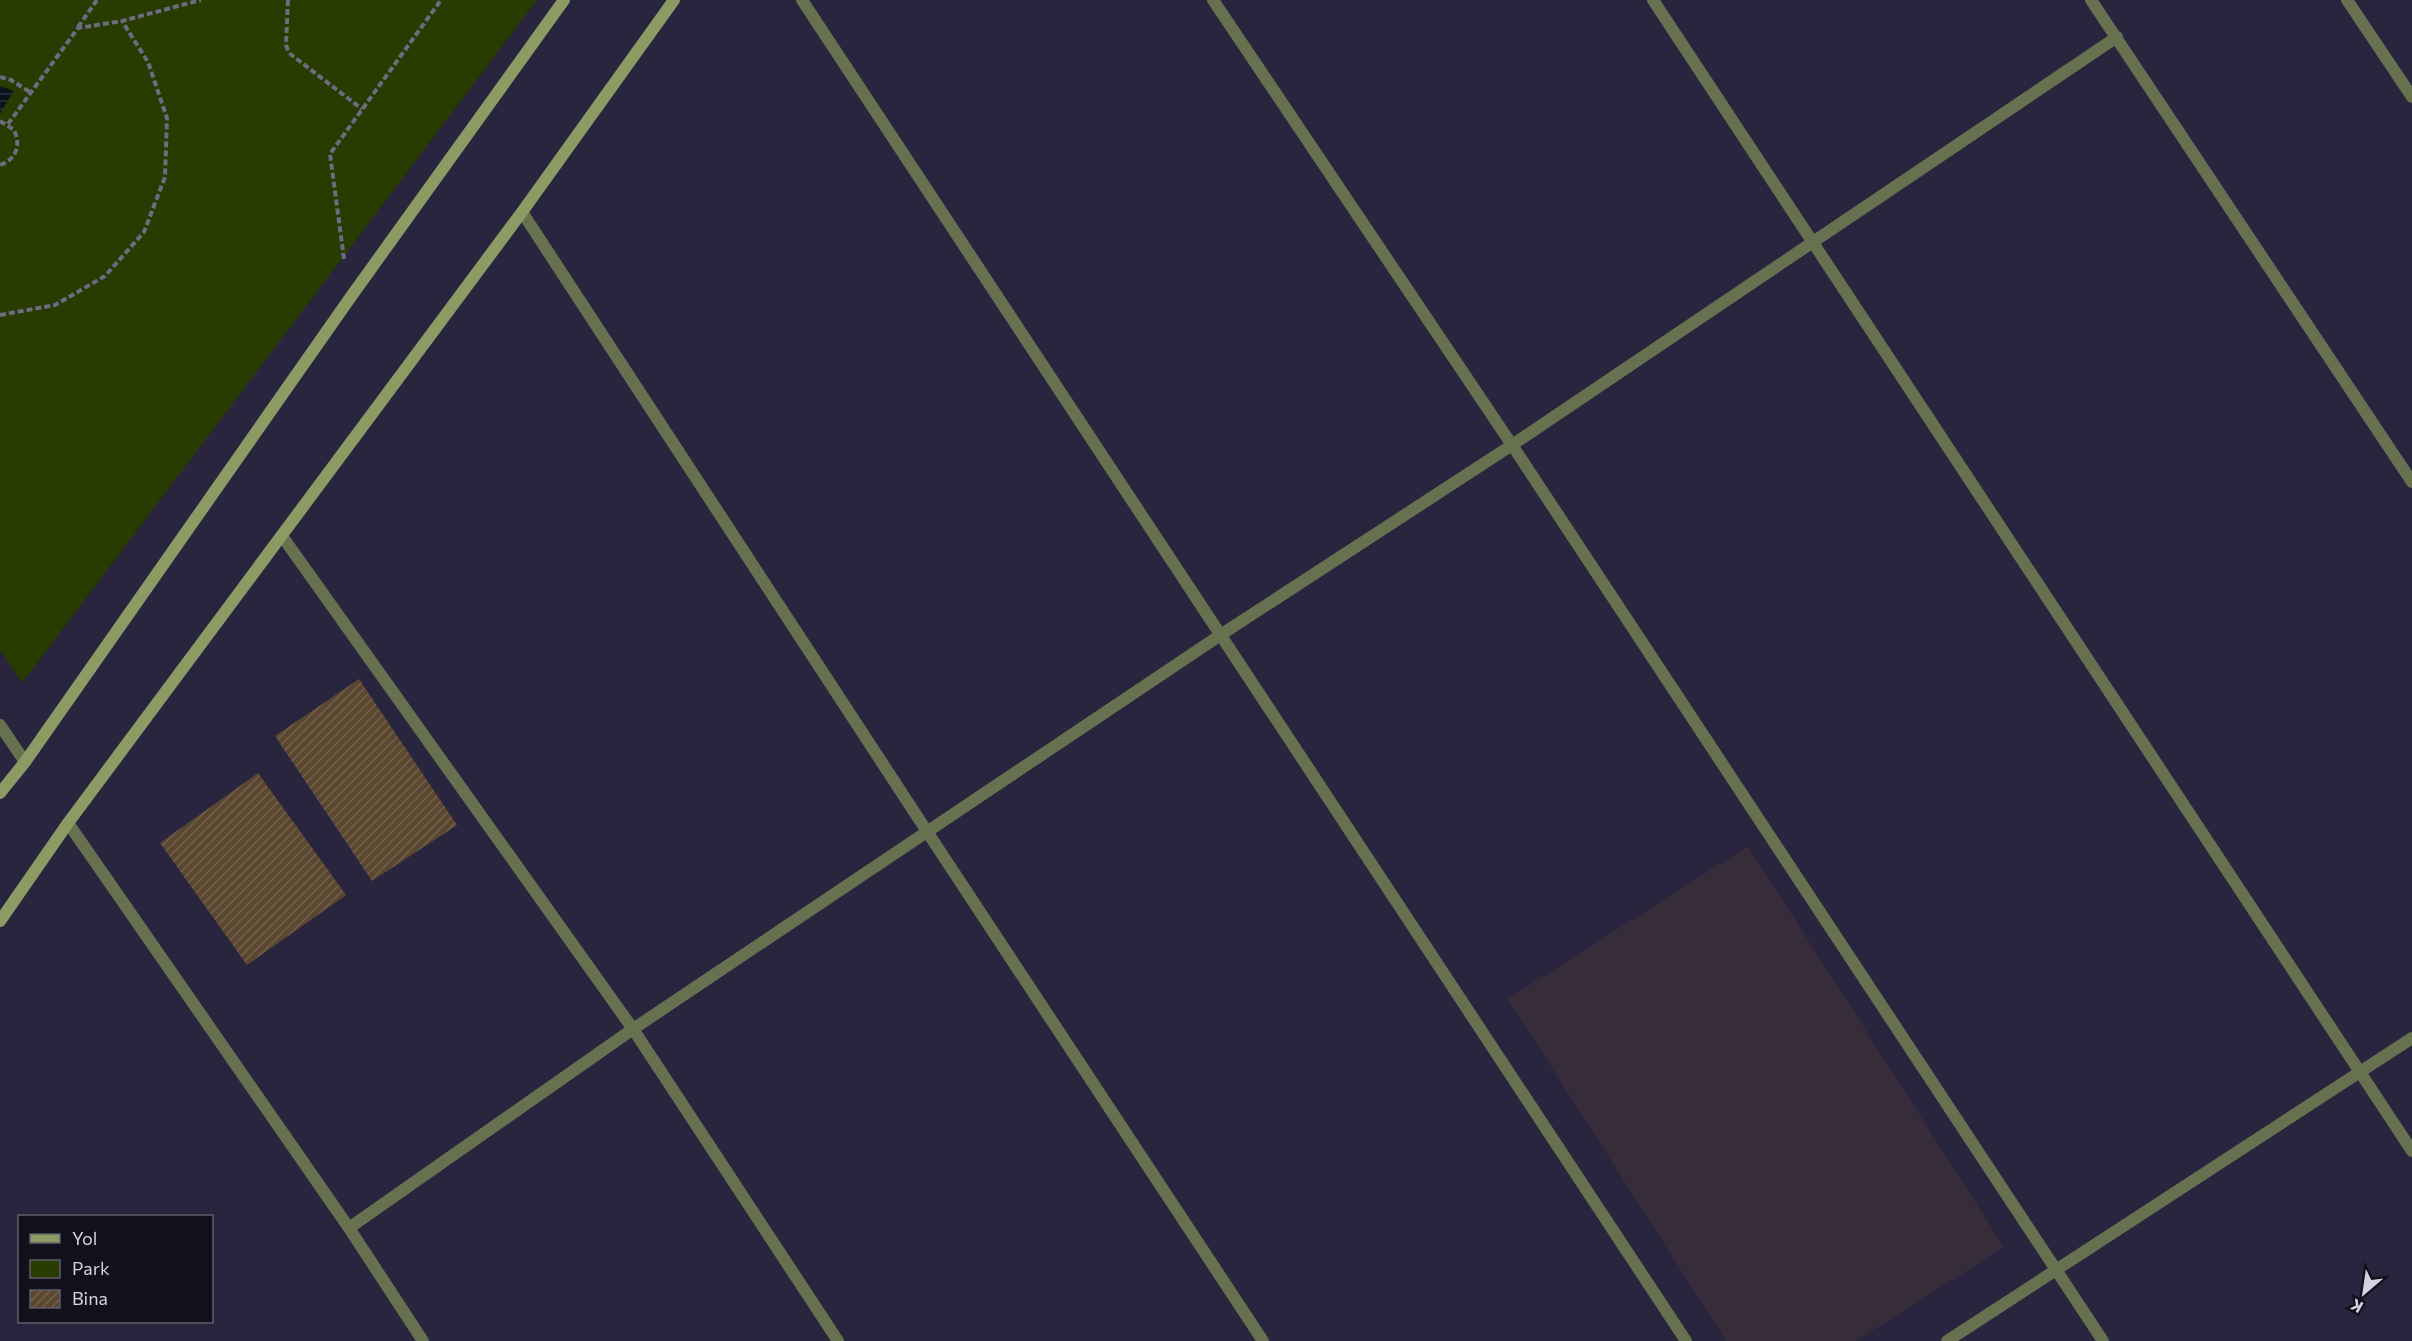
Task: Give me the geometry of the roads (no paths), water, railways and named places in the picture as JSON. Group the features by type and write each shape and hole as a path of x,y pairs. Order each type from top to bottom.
{"main road":[{"path":"0,793 25,762 350,298 564,0"},
{"path":"0,921 68,823 522,212 674,0"}],"street":[{"path":"802,0 1686,1341"},
{"path":"1213,0 1512,445 2103,1341"},
{"path":"1653,0 2412,1150"},
{"path":"2091,0 2412,482"},
{"path":"2347,0 2412,97"},
{"path":"349,1228 633,1029 1222,634 1512,445 2117,37"},
{"path":"522,212 927,833 1263,1341"},
{"path":"282,536 633,1029 838,1341"},
{"path":"0,725 25,762"},
{"path":"68,823 349,1228 423,1341"},
{"path":"1947,1341 2412,1038"}]}
